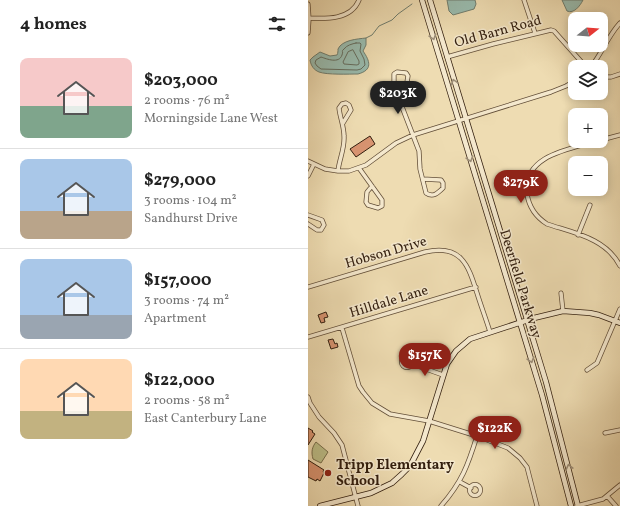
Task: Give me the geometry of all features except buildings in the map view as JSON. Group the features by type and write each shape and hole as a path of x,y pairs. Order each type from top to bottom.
{"main road":[{"name":"Deerfield Parkway","path":"422,0 520,322 571,506"},
{"name":"Deerfield Parkway","path":"430,0 550,398 577,506"},
{"path":"320,506 356,498 382,488 402,474 410,466 417,454 429,421 443,375 451,357 465,342 520,322 563,311 590,313 620,323"}],"street":[{"path":"309,18 339,17 352,10 359,0"},
{"path":"524,0 535,33"},
{"path":"308,4 308,33"},
{"path":"596,60 620,23"},
{"name":"Old Barn Road","path":"447,57 547,30 554,31 580,60"},
{"path":"396,91 407,82 408,76 406,73 397,72 394,74 394,86 420,155 420,169 422,179 426,193 429,196 435,195 443,188 443,183 441,180 422,179"},
{"path":"608,77 620,74"},
{"path":"308,161 325,169 349,171 366,165 403,139 413,135 555,91 568,84"},
{"path":"338,171 344,138 343,123 339,108 342,104 346,103 350,105 351,110 343,123"},
{"path":"608,138 620,135"},
{"path":"574,148 547,156 532,170 527,185 530,205 538,218 547,224 602,244 618,258 620,266"},
{"path":"308,176 314,164"},
{"path":"359,168 372,186 382,200 382,206 378,208 368,205 366,202 367,192 372,186"},
{"path":"578,235 590,206"},
{"path":"308,215 322,220 324,225 321,230 317,230 308,224"},
{"name":"Hobson Drive","path":"308,287 425,252 440,250 451,252 460,257 471,271 490,332"},
{"name":"Hilldale Lane","path":"308,338 476,287"},
{"path":"561,293 563,311"},
{"path":"587,370 596,363 620,309"},
{"path":"342,328 359,386 367,397 379,408 390,414 429,421 502,444 513,451 520,458 529,472 538,506"},
{"path":"412,364 443,375"},
{"path":"308,397 319,417 342,444 358,506"},
{"path":"605,433 620,430"},
{"path":"441,506 460,482 469,463 477,436"},
{"path":"460,482 471,488"},
{"path":"577,506 597,501 607,496 620,485"},
{"path":"607,496 616,506"}],"green space":[{"path":"316,442 328,452 321,463 313,459 312,456 312,450"}],"water":[{"path":"447,0 475,0 476,4 474,9 453,15 449,11"},
{"path":"562,0 583,0 576,9 570,12 567,11"},
{"path":"366,38 366,45 363,51 369,65 363,72 358,74 327,74 317,71 312,66 310,60 320,52 330,56 337,55 340,46 346,42"}],"waterway":[{"path":"366,38 372,35 379,26 392,20 412,4"}],"place":[{"name":"Tripp Elementary School","path":"328,473"}]}
